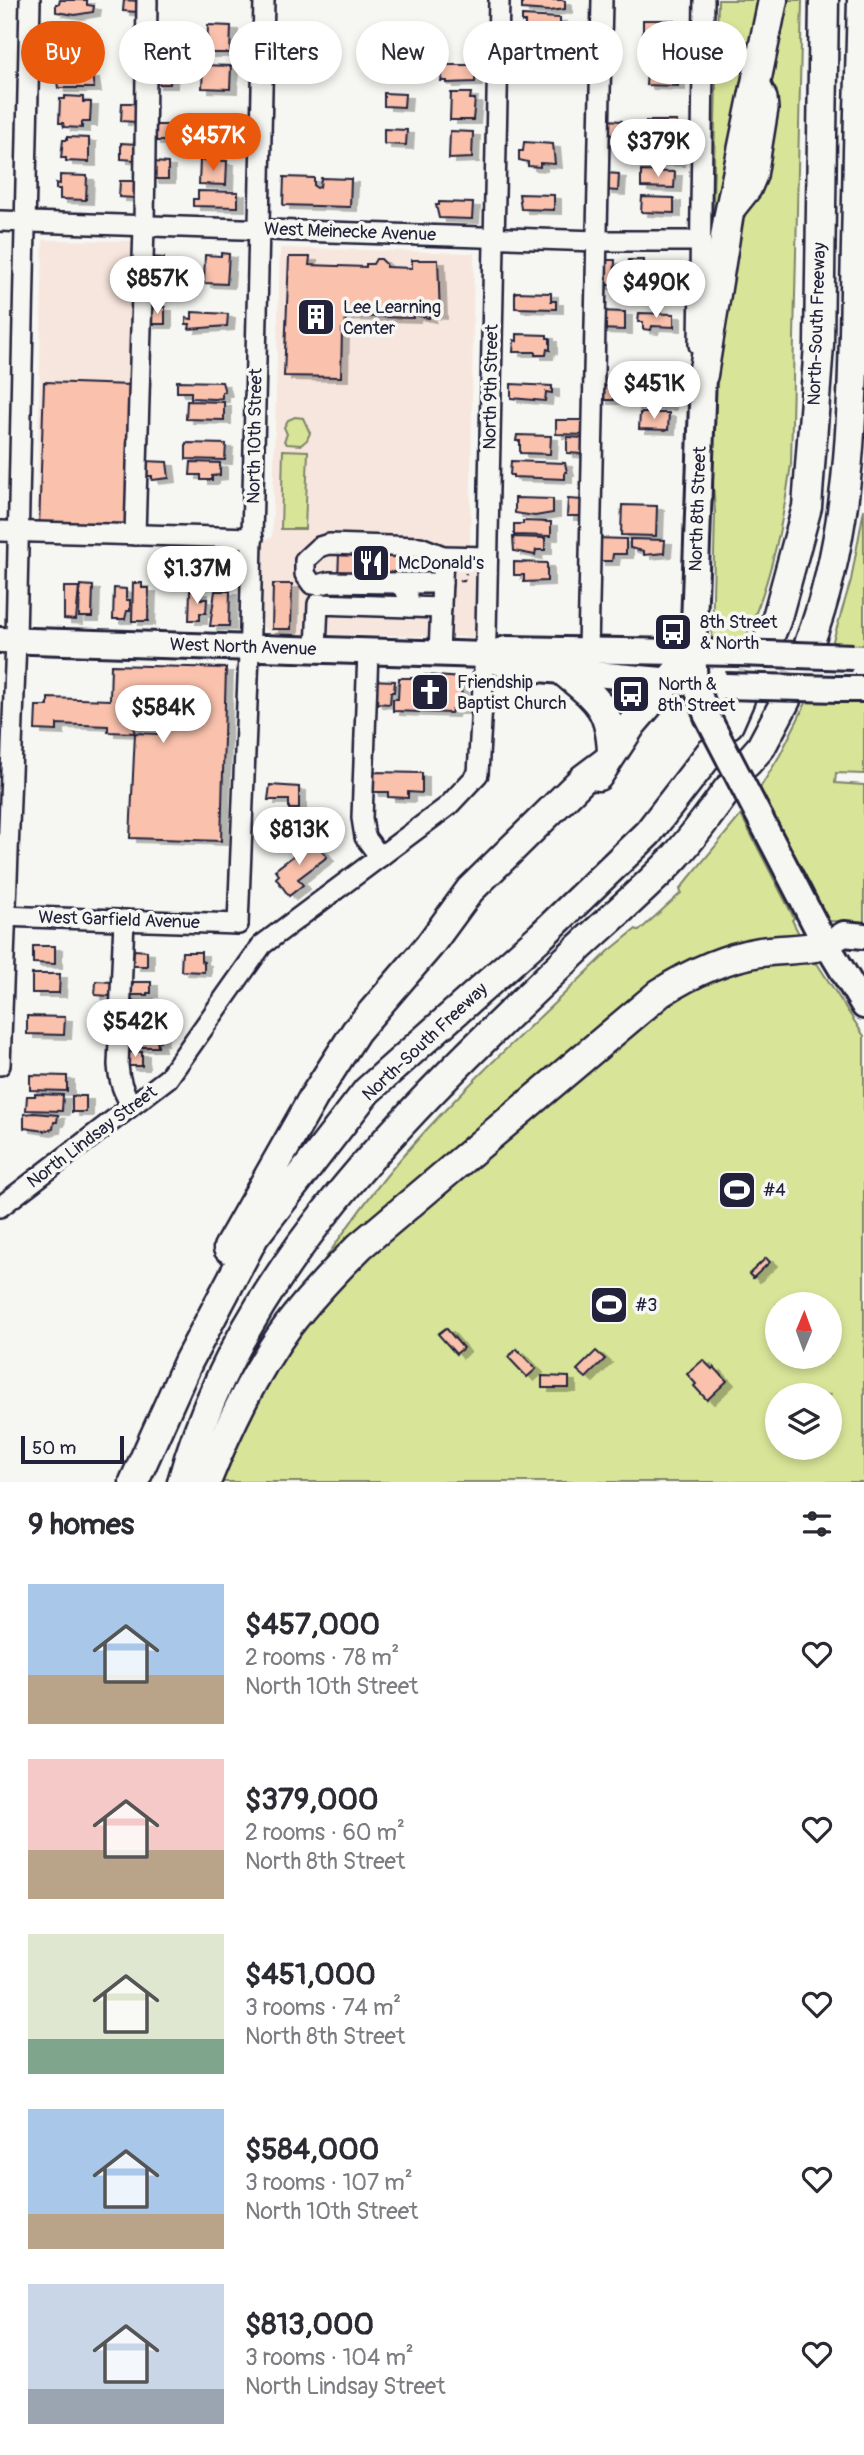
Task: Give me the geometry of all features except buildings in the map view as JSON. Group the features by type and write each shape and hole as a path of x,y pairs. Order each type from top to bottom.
{"highway":[{"path":"703,375 728,219 773,0"},
{"name":"North-South Freeway","path":"767,643 776,621 807,507 819,345 824,0"},
{"name":"North-South Freeway","path":"809,643 831,573 846,488 853,356 862,0"},
{"path":"138,1472 219,1263 313,1098 356,1031 429,946 470,890 609,756 632,724 682,682 693,653"},
{"path":"563,671 590,694 605,713 611,734 609,756"},
{"path":"747,763 761,747 786,700"},
{"name":"North-South Freeway","path":"138,1472 188,1362 254,1237 367,1091 541,936 648,833 709,753"},
{"path":"182,1482 199,1431 241,1339 322,1219 374,1153 411,1112 567,958 673,859 694,836 728,789"},
{"path":"206,1482 248,1390 287,1328 323,1284 360,1246 671,986 721,961 762,952 804,950 826,945"}],"main road":[{"name":"North 8th Street","path":"693,653 703,375"},
{"name":"West North Avenue","path":"8,640 485,655 506,649 858,657"},
{"name":"West North Avenue","path":"485,655 506,666 682,682 725,706 838,689 864,690"},
{"path":"725,706 761,820 826,945 864,1006"},
{"path":"826,945 844,934 864,936"},
{"path":"826,945 845,949 864,948"}],"street":[{"path":"0,1065 9,531 25,222 30,0"},
{"path":"135,535 147,0"},
{"name":"North 10th Street","path":"238,924 253,538 264,0"},
{"name":"North 9th Street","path":"478,774 485,655 499,0"},
{"path":"588,650 602,0"},
{"name":"North 8th Street","path":"703,375 697,335 704,0"},
{"name":"West Meinecke Avenue","path":"0,221 597,241 700,241"},
{"path":"9,531 253,538"},
{"path":"442,583 329,582 318,570 319,547 329,544 420,548 443,556 487,557"},
{"path":"439,653 443,556"},
{"path":"396,583 404,587 409,595 409,607"},
{"path":"316,649 318,604 441,608"},
{"path":"368,651 362,818 365,837 380,857"},
{"name":"North Lindsay Street","path":"0,1207 168,1078 262,945 448,806 478,774"},
{"name":"West Garfield Avenue","path":"3,916 238,924"},
{"path":"124,920 118,1065 124,1094 132,1105"},
{"path":"238,924 262,945"}],"shaded area":[{"path":"43,240 136,241 130,532 36,531"},
{"path":"280,248 474,253 470,546 478,546 475,631 471,637 273,633 263,628 263,539 272,538"}],"green space":[{"path":"718,0 765,0 747,84 747,21 717,21"},
{"path":"782,0 802,0 791,464 774,554 762,597 745,639 712,639 715,512 711,453 718,326 735,224 758,185 777,91 766,75"},
{"path":"716,84 747,84 712,246"},
{"path":"303,418 310,433 301,445 287,444 284,441 287,434 284,427 288,420"},
{"path":"283,450 308,451 305,529 281,529"},
{"path":"864,509 864,645 832,644 851,580"},
{"path":"807,701 864,702 864,774 836,773 835,783 864,785 864,922 827,921 760,788"},
{"path":"741,815 794,918 792,920 800,936 734,948 302,1294 367,1201 434,1122 609,951 636,929 639,931 681,893 680,889"},
{"path":"802,958 806,964 809,964 806,959 818,965 864,1036 864,1482 216,1482 242,1420 302,1326 357,1265 653,1011 710,975"}],"tunnel":[{"path":"740,699 767,643"},
{"path":"786,700 809,644"}],"place":[{"name":"Lee Learning Center","path":"316,317"},
{"name":"McDonald's","path":"371,563"},
{"name":"8th Street & North","path":"673,632"},
{"name":"Friendship Baptist Church","path":"430,692"},
{"name":"North & 8th Street","path":"631,694"},
{"name":"#4","path":"737,1190"},
{"name":"#3","path":"609,1305"}]}
